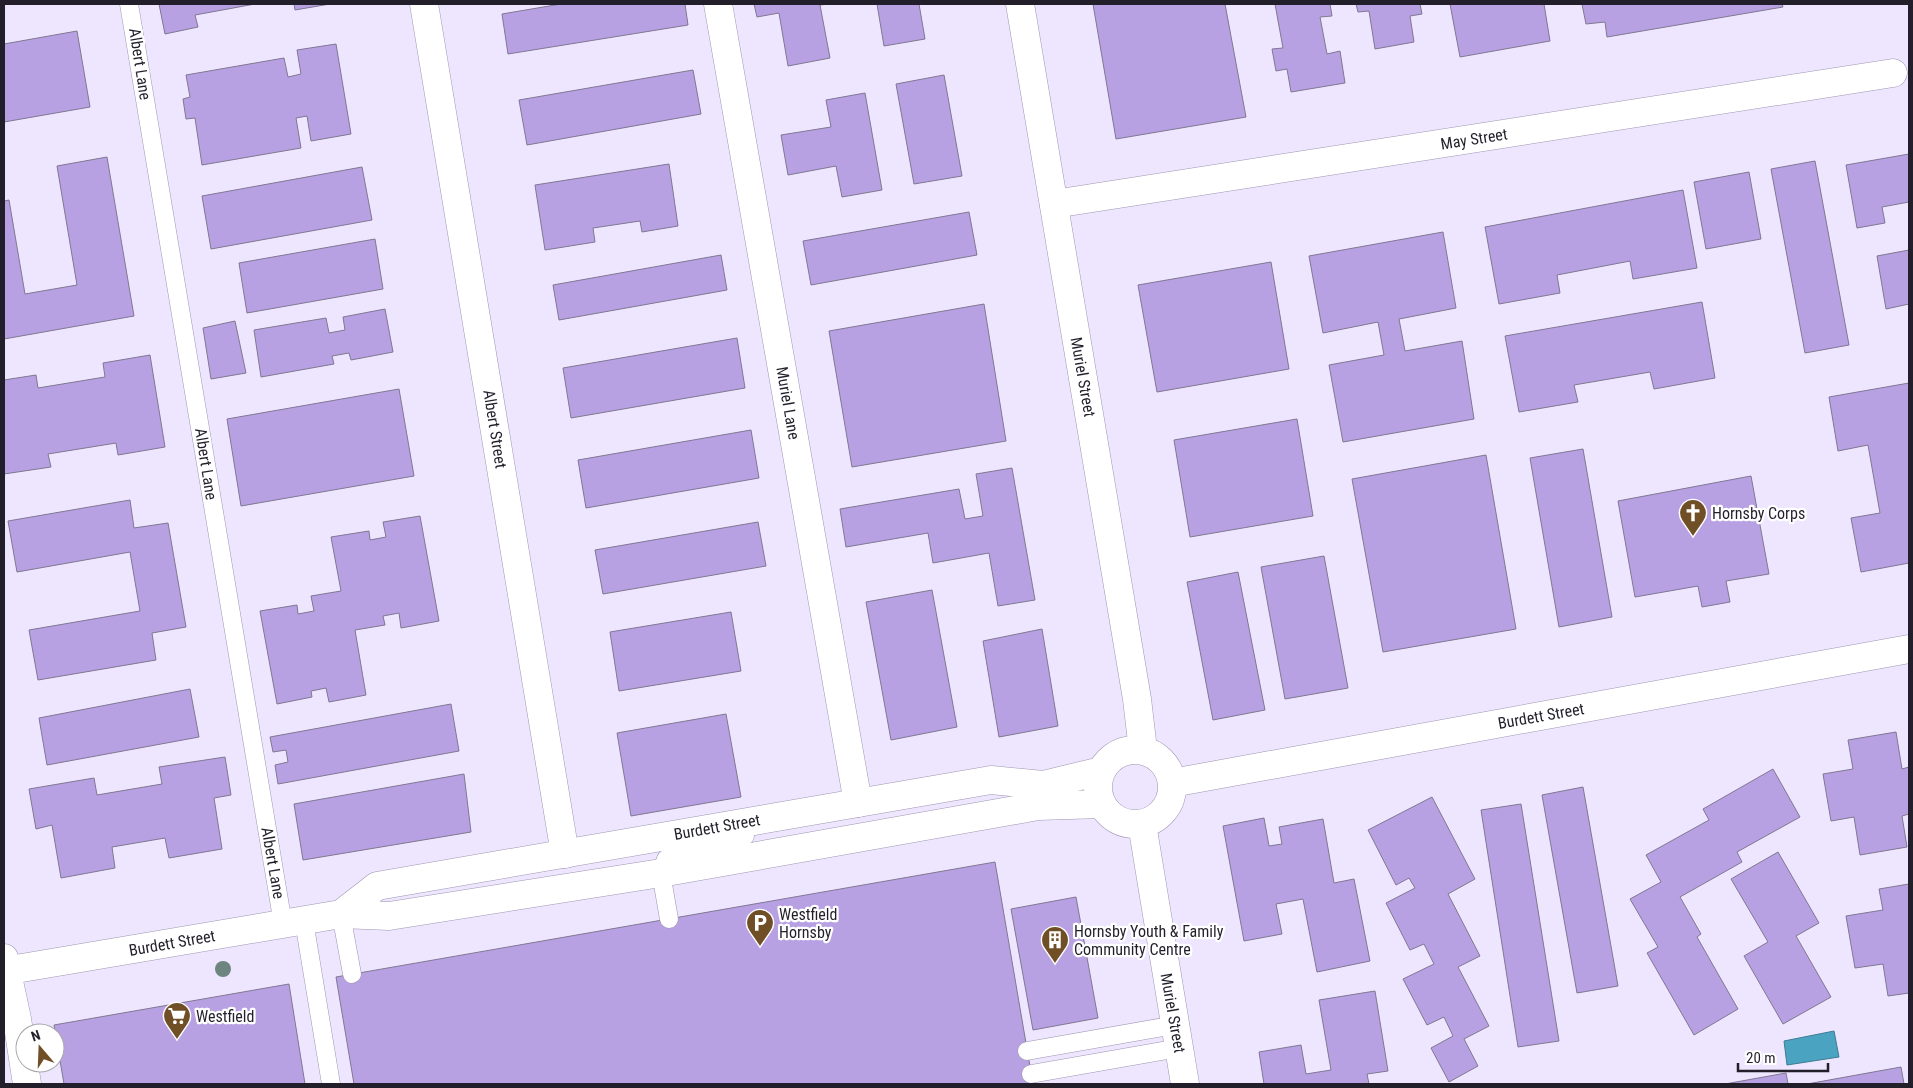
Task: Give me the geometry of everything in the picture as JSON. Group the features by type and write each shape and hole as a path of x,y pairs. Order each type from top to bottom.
{"street":[{"name":"Albert Street","path":"424,4 565,854"},
{"name":"Muriel Lane","path":"718,4 858,803"},
{"name":"Muriel Street","path":"1020,4 1137,699 1143,750"},
{"name":"May Street","path":"1054,204 1893,73"},
{"name":"Burdett Street","path":"1172,783 1909,649"},
{"path":"1131,750 1143,750 1154,755 1163,762 1170,772 1172,794 1168,805 1161,814 1142,824 1120,821 1110,815 1101,804 1098,784 1101,771 1108,761 1119,754 1131,750"},
{"name":"Burdett Street","path":"341,914 377,886 991,780 1043,785 1101,771"},
{"name":"Burdett Street","path":"5,966 341,914 388,916 661,873 1038,806 1101,804"},
{"name":"Muriel Street","path":"1142,824 1185,1084"},
{"path":"5,966 17,1019 27,1084"}],"lane":[{"name":"Albert Lane","path":"130,4 294,922 331,1084"},
{"path":"669,919 661,873 666,859 692,846 744,836 787,815"},
{"path":"341,914 352,974"},
{"path":"1027,1051 1177,1036"},
{"path":"1031,1074 1177,1036"}],"water":[{"path":"1834,1031 1839,1057 1787,1065 1784,1041"}],"building":[{"path":"159,4 255,4 195,15 198,27 165,34"},
{"path":"294,4 330,4 295,10"},
{"path":"561,4 685,4 688,25 508,54 502,14"},
{"path":"754,4 828,4 820,5 830,58 788,66 779,13 757,17"},
{"path":"877,4 919,4 925,39 884,46"},
{"path":"1093,4 1225,4 1246,117 1116,139"},
{"path":"1275,4 1330,4 1332,16 1320,17 1327,54 1340,51 1345,83 1291,92 1287,69 1276,71 1272,49 1283,48"},
{"path":"1356,4 1420,4 1422,14 1410,16 1414,42 1375,49 1369,11 1358,12"},
{"path":"1450,4 1544,4 1550,41 1460,57"},
{"path":"1582,4 1782,4 1783,7 1607,37 1605,22 1586,24"},
{"path":"77,31 90,107 4,122 4,44"},
{"path":"336,44 351,134 311,141 307,116 296,118 301,148 202,165 195,118 186,119 183,99 190,97 186,75 284,58 288,77 301,74 297,50"},
{"path":"693,70 701,114 527,145 519,100"},
{"path":"944,75 962,176 914,184 896,84"},
{"path":"865,93 882,190 842,197 836,166 788,175 781,135 831,127 826,100"},
{"path":"1909,154 1909,202 1882,207 1885,223 1857,228 1846,165"},
{"path":"107,157 134,316 4,339 4,201 9,200 25,294 77,285 57,166"},
{"path":"1815,161 1849,345 1805,353 1771,169"},
{"path":"669,164 678,226 642,232 640,221 593,228 595,242 545,250 535,185"},
{"path":"362,167 372,220 211,249 202,196"},
{"path":"1749,172 1761,239 1706,249 1694,182"},
{"path":"1683,190 1697,268 1633,279 1630,261 1557,275 1560,293 1499,304 1485,227"},
{"path":"969,212 977,255 811,285 803,241"},
{"path":"1443,232 1456,308 1399,319 1405,351 1462,341 1474,419 1343,442 1329,365 1384,355 1378,322 1323,333 1309,256"},
{"path":"375,239 383,289 247,313 239,263"},
{"path":"1909,250 1909,304 1886,309 1877,256"},
{"path":"721,255 727,290 559,320 553,285"},
{"path":"1271,262 1289,369 1157,392 1138,285"},
{"path":"1702,302 1715,378 1654,389 1650,372 1574,385 1578,402 1519,412 1505,336"},
{"path":"984,304 1006,441 852,467 829,331"},
{"path":"385,309 393,352 351,360 349,353 332,356 334,364 261,377 254,330 326,318 329,333 345,330 343,317"},
{"path":"235,321 246,373 211,379 203,328"},
{"path":"737,338 745,388 571,418 563,368"},
{"path":"150,355 165,447 118,455 116,443 48,454 51,467 4,474 4,380 36,375 38,388 105,377 103,363"},
{"path":"1909,383 1909,563 1861,572 1851,518 1880,513 1868,445 1838,451 1829,397"},
{"path":"399,389 414,476 241,506 227,419"},
{"path":"1297,419 1313,516 1190,537 1174,440"},
{"path":"751,430 759,478 586,508 578,460"},
{"path":"1583,449 1612,617 1559,627 1530,458"},
{"path":"1486,455 1516,629 1383,652 1352,479"},
{"path":"1012,468 1035,600 998,606 989,553 933,563 928,533 846,547 840,509 959,489 965,519 983,516 976,474"},
{"name":"Hornsby Corps","path":"1751,476 1769,574 1726,581 1730,602 1702,607 1698,586 1635,597 1618,501"},
{"path":"130,500 134,528 168,523 186,627 152,633 156,660 38,680 29,630 140,611 130,552 17,572 8,521"},
{"path":"420,516 439,621 401,628 399,613 383,616 385,625 355,630 366,695 329,702 326,688 311,691 312,697 277,704 260,611 297,605 298,614 314,611 311,596 341,591 331,537 369,531 370,540 386,537 383,522"},
{"path":"758,522 766,566 603,594 595,550"},
{"path":"1324,556 1348,688 1285,699 1261,567"},
{"path":"1238,572 1265,710 1213,720 1187,582"},
{"path":"932,590 957,727 891,740 866,602"},
{"path":"731,612 741,671 619,691 610,632"},
{"path":"1042,629 1058,726 999,737 983,641"},
{"path":"190,689 199,737 47,765 39,718"},
{"path":"451,704 459,751 278,784 275,765 288,762 286,750 273,752 270,737"},
{"path":"726,714 741,797 631,816 617,733"},
{"path":"1896,732 1902,769 1909,767 1909,814 1902,816 1907,847 1860,855 1854,817 1831,821 1823,774 1853,769 1848,740"},
{"path":"225,757 231,795 214,798 222,849 169,858 165,838 112,847 115,868 61,878 52,825 36,829 29,789 94,778 97,795 162,784 159,767"},
{"path":"1773,769 1800,817 1737,852 1742,862 1680,897 1701,934 1697,937 1738,1009 1694,1035 1647,953 1658,947 1630,899 1661,882 1646,855 1709,820 1703,809"},
{"path":"464,774 471,832 303,860 294,804"},
{"path":"1583,787 1618,986 1577,993 1542,795"},
{"path":"1432,797 1475,879 1448,894 1480,956 1458,967 1489,1026 1464,1039 1478,1066 1449,1082 1431,1048 1453,1036 1444,1017 1427,1025 1403,979 1434,964 1424,944 1410,950 1386,903 1415,888 1409,878 1396,885 1368,830"},
{"path":"1521,804 1559,1041 1518,1047 1481,810"},
{"path":"1264,818 1269,846 1282,844 1279,827 1323,819 1334,883 1354,879 1370,961 1317,972 1303,899 1276,904 1282,934 1244,941 1223,826"},
{"path":"1778,852 1819,923 1796,936 1831,997 1783,1024 1744,956 1768,942 1731,879"},
{"name":"Westfield Hornsby","path":"995,862 1033,1084 354,1084 336,977"},
{"path":"1909,884 1909,993 1888,996 1883,964 1855,968 1846,916 1883,910 1879,889"},
{"name":"Hornsby Youth & Family Community Centre","path":"1076,897 1098,1018 1033,1030 1011,909"},
{"name":"Westfield","path":"289,984 305,1084 64,1084 62,1073 65,1073 65,1023"},
{"path":"1375,991 1388,1071 1367,1074 1369,1084 1264,1084 1259,1052 1301,1045 1306,1074 1331,1070 1319,1000"},
{"path":"1901,1067 1904,1084 1807,1084"},
{"path":"1786,1073 1788,1084 1725,1084"}],"place":[{"name":"Hornsby Corps","path":"1693,537"},
{"name":"Westfield Hornsby","path":"760,947"},
{"name":"Hornsby Youth & Family Community Centre","path":"1055,964"},
{"name":"Westfield","path":"177,1040"}]}
